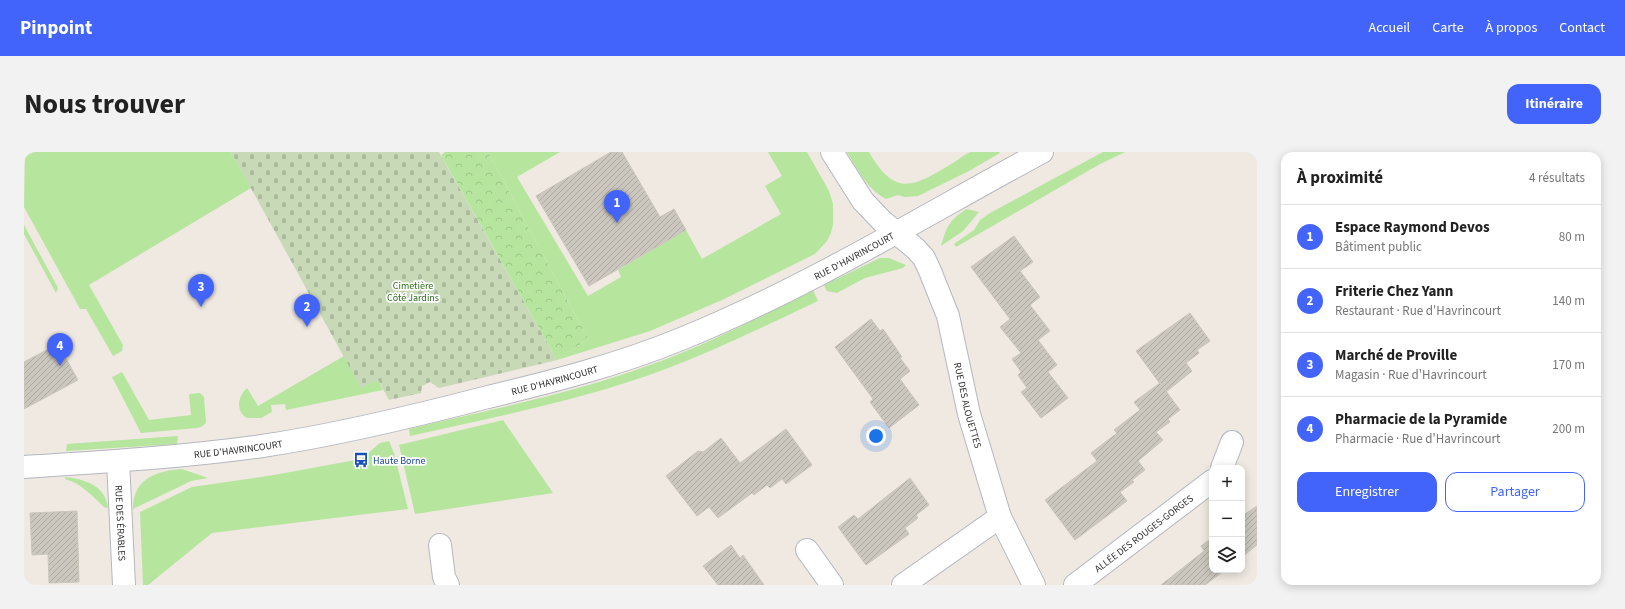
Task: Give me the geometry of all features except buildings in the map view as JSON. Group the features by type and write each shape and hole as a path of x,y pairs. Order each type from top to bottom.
{"street":[{"name":"RUE DES ALOUETTES","path":"832,152 863,202 924,258 943,302 952,334 958,372 969,414 1000,517 1034,585"},
{"name":"RUE D'HAVRINCOURT","path":"24,467 118,461 234,450 351,430 511,392 598,368 650,351 713,326 813,276 1042,152"},
{"path":"1223,465 1232,442"},
{"name":"RUE DES ÉRABLES","path":"118,461 124,585"},
{"name":"ALLÉE DES ROUGES-GORGES","path":"1075,585 1209,483"},
{"path":"903,585 1000,517"},
{"path":"440,545 444,577 448,585"},
{"path":"807,550 832,585"}],"green space":[{"path":"25,152 231,152 251,188 89,285 123,345 122,351 113,356 86,309 80,309 24,207"},
{"name":"Cimetière Côté Jardins","path":"231,152 439,152 557,360 439,388 430,382 422,386 421,393 389,400 378,380 361,388"},
{"path":"445,152 488,152 588,339 557,360 441,155"},
{"path":"488,152 560,152 517,177 588,296 621,277 618,270 686,230 702,259 781,214 765,186 782,176 768,152 807,152 829,191 833,204 833,225 827,241 815,254 722,300 650,331 557,360 588,339"},
{"path":"847,152 869,152 888,177 897,182 906,184 927,178 971,152 1000,153 969,171 918,196 905,197 898,195 886,199 873,190 868,184"},
{"path":"1103,152 1125,152 1100,164 956,247 954,244 974,230 980,220 990,213"},
{"path":"967,209 979,212 963,231 941,246 950,224 956,216"},
{"path":"24,225 57,286 58,289 56,293 24,234"},
{"path":"880,258 889,258 906,265 903,268 865,278 837,293 827,291 824,285"},
{"path":"813,290 818,301 722,346 663,370 632,381 570,399 410,436 409,429 568,391 661,361 719,336"},
{"path":"344,356 361,387 378,380 383,390 286,410 285,404 271,405 272,412 261,418 247,418 243,415 239,408 240,399 247,388 258,406"},
{"path":"122,372 149,420 191,415 189,394 200,393 204,397 206,423 197,428 141,433 112,377"},
{"path":"503,420 553,493 415,514 399,445"},
{"path":"178,436 177,444 66,451 67,444"},
{"path":"389,441 394,453 408,509 212,533 148,585 143,585 140,512 192,487 274,475 361,459 380,443"},
{"path":"182,469 208,478 191,481 133,509 137,490 147,478 163,472"},
{"path":"65,477 87,482 99,489 106,500 108,508 104,507 91,494 81,487 65,479"}],"place":[{"name":"Espace Raymond Devos","path":"617,223"},
{"name":"Marché de Proville","path":"201,307"},
{"name":"Friterie Chez Yann","path":"307,327"},
{"name":"Pharmacie de la Pyramide","path":"60,366"},
{"name":"Haute Borne","path":"361,460"}]}
